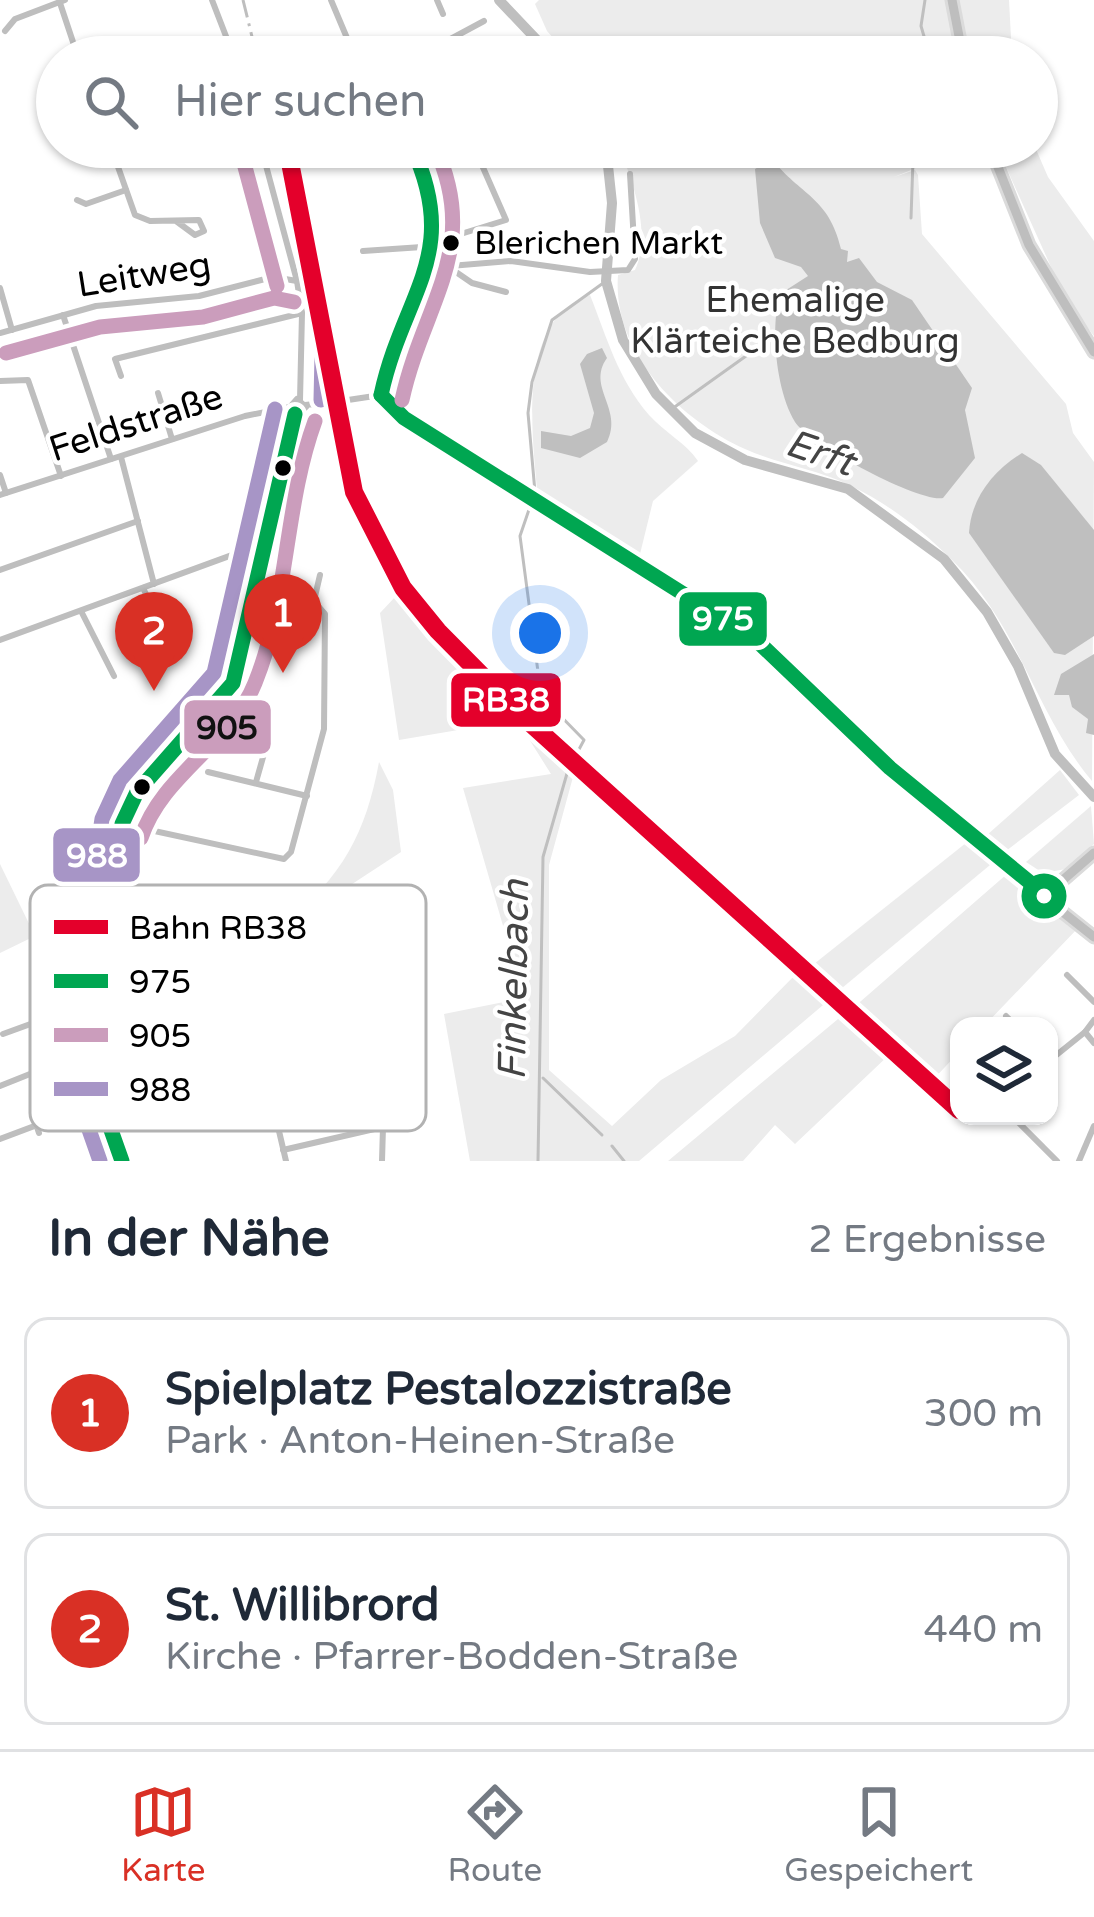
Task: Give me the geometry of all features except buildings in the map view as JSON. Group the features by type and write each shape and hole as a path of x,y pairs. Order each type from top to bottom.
{"main road":[{"path":"952,0 959,36"},
{"path":"998,168 1029,245 1094,352"},
{"path":"1055,906 1055,886 1094,853"},
{"path":"1055,886 1043,880 1029,893 1034,907 1055,906"},
{"path":"1055,906 1094,937"}],"street":[{"path":"212,0 225,36"},
{"path":"331,0 346,36"},
{"path":"437,0 443,14"},
{"path":"5,31 15,19 63,2 72,36"},
{"path":"455,36 484,20"},
{"path":"119,168 142,220 176,221"},
{"path":"267,168 302,313 302,402 324,403"},
{"path":"381,395 393,338 437,244 423,168"},
{"path":"363,251 437,244 506,220 483,168"},
{"path":"450,266 511,261 622,271 635,260 636,200 630,174"},
{"path":"77,200 86,204 126,190"},
{"path":"437,244 443,251 440,261 472,284 506,292"},
{"name":"Leitweg","path":"0,333 113,304 199,296 273,278 297,280"},
{"path":"0,288 12,330"},
{"path":"121,376 115,359 302,313"},
{"path":"63,315 112,460"},
{"path":"0,381 25,378 61,476"},
{"path":"158,393 172,440"},
{"path":"348,400 381,395"},
{"path":"381,395 404,418 755,639 890,768 1034,885"},
{"name":"Feldstraße","path":"292,411 302,402"},
{"name":"Feldstraße","path":"3,494 172,440 292,411 302,413 302,402"},
{"path":"112,885 122,824 137,792 206,718 237,672 292,411"},
{"path":"121,457 154,584"},
{"path":"0,475 3,494"},
{"path":"0,569 138,521"},
{"path":"0,640 265,543"},
{"path":"313,605 320,575"},
{"path":"143,588 166,635 188,624"},
{"path":"122,824 284,859 291,852 324,729 325,614 313,605 255,592"},
{"path":"81,610 114,676"},
{"path":"256,782 271,730"},
{"path":"208,772 307,796"},
{"path":"1067,975 1094,1002"},
{"path":"1058,1053 1094,1020"},
{"path":"1085,1032 1094,1042"},
{"path":"0,1086 30,1072"},
{"path":"1023,1125 1057,1161"},
{"path":"1079,1161 1094,1126"},
{"path":"0,1139 30,1128"},
{"path":"112,1131 122,1161"},
{"path":"279,1131 286,1161"},
{"path":"283,1150 366,1131"},
{"path":"382,1161 383,1131"}],"green space":[{"path":"539,0 949,0 955,36 551,36 535,4"},
{"path":"958,0 1009,0 1011,36 963,36"},
{"name":"Ehemalige Klärteiche Bedburg","path":"626,168 916,168 894,177 915,170 918,175 922,234 1066,404 1073,433 1094,462 1092,781 1056,727 994,612 940,549 864,492 720,436 654,380 626,330 619,303 618,275 635,270 640,256 635,192"},
{"path":"1006,168 1044,168 1094,241 1094,336 1065,298"},
{"path":"590,295 614,358 638,401 698,461 653,501 640,554 537,489 532,409 540,351 550,327 567,308"},
{"path":"396,596 421,628 516,719 522,714 722,898 730,912 573,777 549,865 549,1070 612,1126 661,1080 735,1036 798,972 829,1000 639,1161 470,1161 444,1014 524,998 463,788 551,774 517,720 399,740 380,613"},
{"path":"379,762 393,790 401,852 351,885 324,885 349,852 367,811"},
{"path":"1060,770 1079,795 1006,851 987,835"},
{"path":"1091,806 1094,844 1066,869 1043,873 1026,862"},
{"path":"971,839 996,860 836,993 809,968"},
{"path":"0,864 30,926 30,938 0,953"},
{"path":"1007,874 1024,885 1029,910 1057,915 1079,927 993,1017 950,1017 950,1062 931,1082 853,1008"},
{"path":"844,1014 890,1054 795,1144 775,1125 743,1161 668,1161"}],"shaded area":[{"path":"780,168 821,207 841,249 848,251 847,262 859,258 877,282 912,300 972,388 965,410 975,458 943,498 912,491 865,470 795,422 779,377 775,324 780,294 808,276 801,267 775,258 760,223 755,169"},
{"path":"602,348 607,358 601,379 611,419 607,442 580,458 541,448 541,431 571,436 590,428 594,413 580,364 587,354"},
{"path":"1022,453 1041,465 1094,530 1094,636 1065,655 1054,653 969,533 985,487"},
{"path":"1094,654 1094,735 1086,733 1088,719 1072,707 1069,695 1054,695 1061,674"}],"waterway":[{"name":"Erft","path":"499,0 533,36"},
{"path":"924,36 925,0"},
{"name":"Erft","path":"608,168 612,203 606,281 623,340 656,394 695,433 745,460 848,489 944,559 987,612 1018,666 1055,754 1094,797"},
{"path":"911,218 913,168"},
{"name":"Finkelbach","path":"538,1161 543,857 568,770 584,740 544,699 540,687 520,536 535,492 528,413 532,382 552,320 606,281"},
{"path":"669,411 746,356"},
{"path":"543,1078 602,1135"},
{"path":"612,1146 624,1161"}],"tunnel":[{"path":"324,403 348,400"}],"railway":[{"path":"243,0 252,36"}],"rail line":[{"name":"RB38","path":"291,168 354,492 403,588 517,711 950,1102"}],"transit line":[{"name":"905","path":"245,168 277,286"},
{"name":"988","path":"288,168 323,310 321,400"},
{"name":"975","path":"381,395 430,246 431,217 420,168"},
{"name":"905","path":"402,400 451,246 453,216 443,168"},
{"name":"905","path":"6,353 100,327 203,317 274,298 294,302"},
{"name":"975","path":"381,395 404,418 755,639 890,768 1033,885"},
{"name":"988","path":"92,885 102,819 120,780 214,673 275,409"},
{"name":"975","path":"113,885 122,824 137,792 233,683 295,414"},
{"name":"905","path":"141,838 164,796 230,724 255,683 274,619 297,486 315,421"},
{"name":"975","path":"1044,881 1055,885 1059,896 1055,907 1044,911 1033,907 1029,896 1033,885 1044,881"},
{"name":"988","path":"89,1131 100,1161"},
{"name":"975","path":"111,1131 122,1161"}],"place":[{"name":"Blerichen Markt","path":"451,243"},
{"name":"Spielplatz Pestalozzistraße","path":"283,673"},
{"name":"St. Willibrord","path":"154,691"}]}
